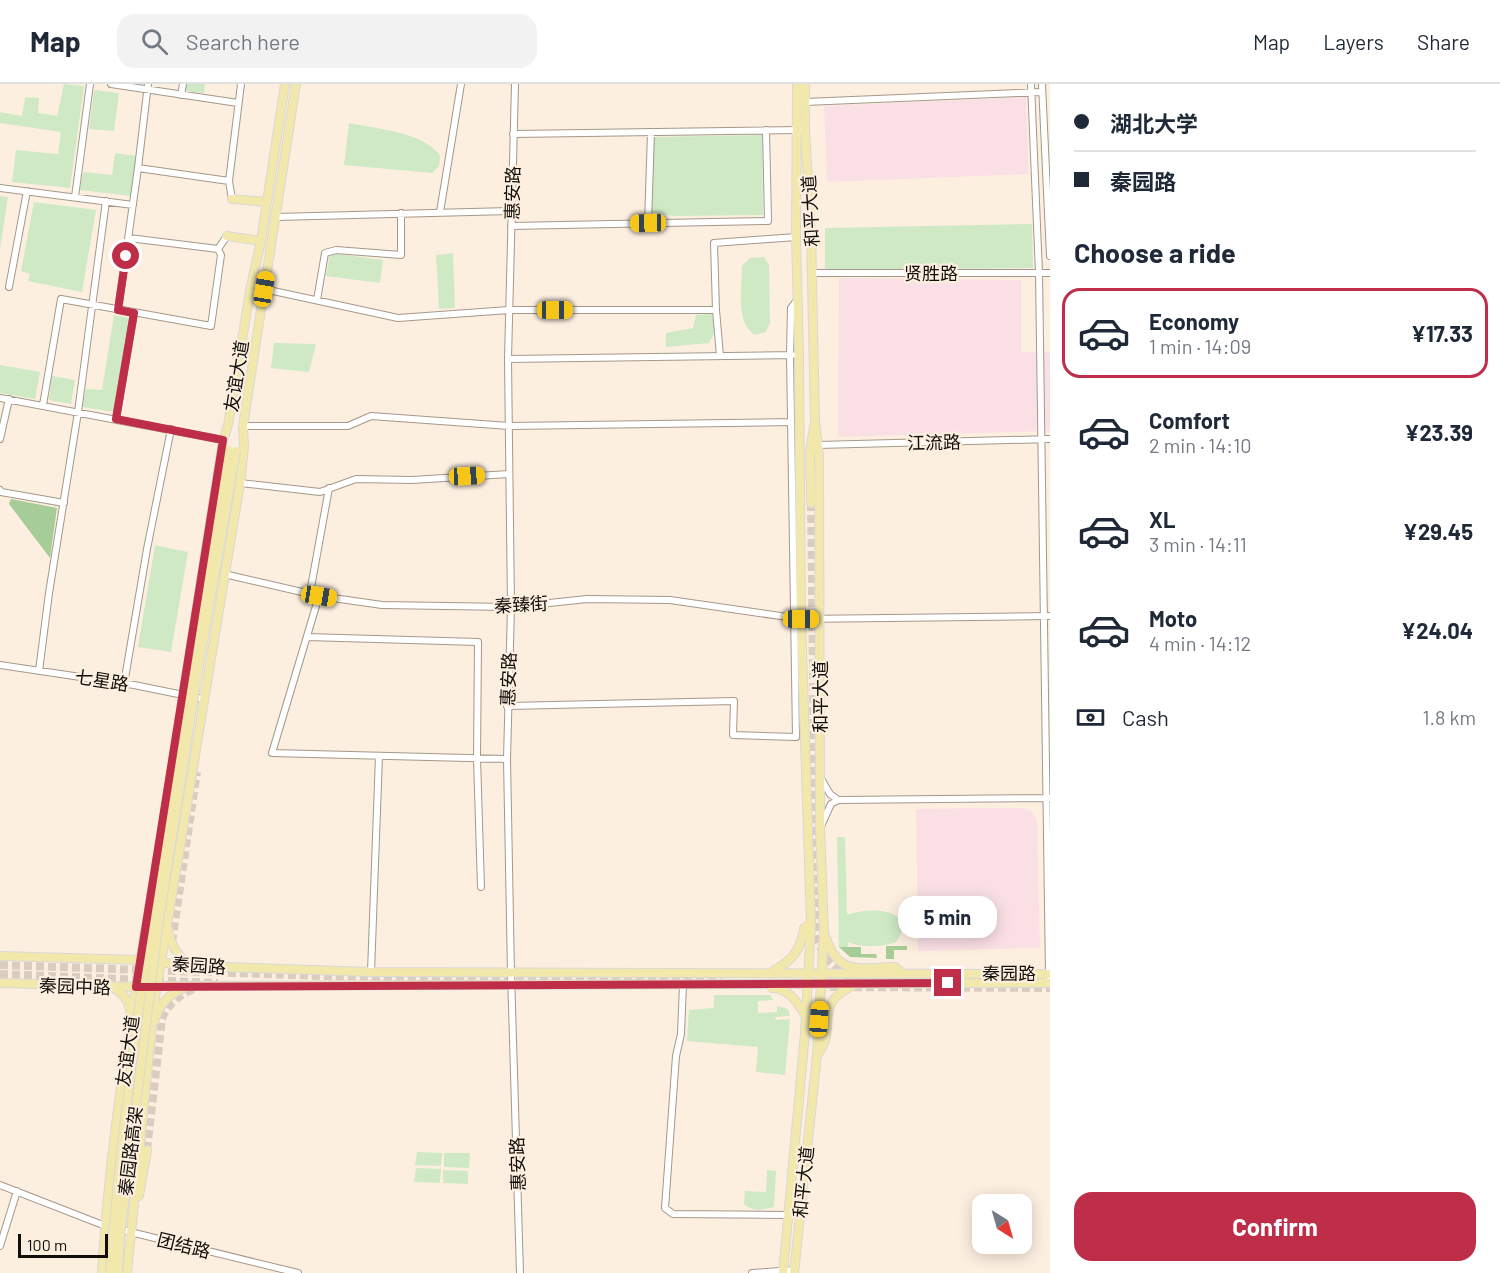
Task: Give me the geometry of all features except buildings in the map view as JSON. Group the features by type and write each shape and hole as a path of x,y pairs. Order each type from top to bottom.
{"main road":[{"name":"友谊大道","path":"102,1273 105,1227 130,1024 223,440 228,425 251,286 261,241 285,84"},
{"name":"友谊大道","path":"127,1273 154,986 161,962 240,483 244,447 243,426 296,84"},
{"name":"和平大道","path":"794,1271 817,1055 824,932 820,828 818,445 815,421 812,232 797,84"},
{"name":"和平大道","path":"783,1272 806,1016 811,923 797,618 799,355 796,237 805,84"},
{"path":"232,199 267,202"},
{"path":"227,236 261,241"},
{"path":"811,503 810,453 815,421"},
{"name":"秦园路高架","path":"118,1273 120,1236 158,927 232,451 228,425"},
{"name":"秦园路高架","path":"110,1273 115,1203 147,953 232,451 243,426"},
{"path":"196,742 197,772"},
{"path":"168,916 168,930 172,945 181,957 193,966"},
{"path":"772,972 792,959 801,945 804,928 811,923"},
{"path":"118,960 129,956 138,948 146,927"},
{"path":"824,932 833,955 844,965 895,967 902,973"},
{"name":"秦园中路","path":"0,956 140,960"},
{"name":"秦园路","path":"140,960 193,966 371,972 1049,974"},
{"name":"秦园中路","path":"0,983 111,987 154,986"},
{"path":"817,1055 825,1046 830,1003 843,990 858,983"},
{"name":"秦园路","path":"154,986 1050,983"},
{"path":"750,984 756,988 785,990 806,1016"},
{"path":"148,1062 157,1013 163,1002 174,992 192,985"},
{"path":"111,987 125,996 129,1006 130,1024"},
{"path":"134,1214 141,1191 147,1150"}],"street":[{"path":"75,196 90,84"},
{"path":"111,84 147,87 181,95 238,103"},
{"path":"181,95 183,84"},
{"path":"232,199 229,181 241,84"},
{"path":"440,212 461,84"},
{"name":"惠安路","path":"514,84 508,359 511,607 507,759 520,1273"},
{"path":"1031,84 1039,273 1041,440 1047,616 1050,983"},
{"path":"1042,84 1050,256"},
{"path":"118,310 147,87"},
{"path":"805,102 1042,92"},
{"path":"511,226 768,221 766,130"},
{"path":"513,134 801,130"},
{"path":"648,223 651,132"},
{"path":"138,168 229,181"},
{"path":"0,188 133,205"},
{"path":"9,287 27,191"},
{"path":"39,671 78,412 106,201"},
{"path":"276,217 511,211"},
{"path":"317,300 325,253 336,250 401,255 401,213"},
{"path":"218,249 227,236"},
{"path":"720,356 714,243 796,237"},
{"path":"129,238 218,249"},
{"path":"43,405 61,299 211,326 221,255 218,249"},
{"name":"贤胜路","path":"812,273 1050,273"},
{"path":"264,289 398,318 509,310 717,310"},
{"path":"507,706 734,701 733,735 796,736 797,618 790,355 791,308 798,299"},
{"path":"116,419 134,313"},
{"path":"508,359 799,355"},
{"path":"0,398 223,440"},
{"path":"0,439 9,399"},
{"path":"243,426 348,426 371,416 509,426 791,422"},
{"path":"124,684 147,549 171,429"},
{"name":"江流路","path":"818,445 1050,439"},
{"path":"240,483 321,492 356,478 412,480 509,474"},
{"path":"310,593 329,488"},
{"path":"0,490 64,503"},
{"name":"秦臻街","path":"224,574 319,596 389,606 511,607 587,599 650,599 819,619 1047,616"},
{"path":"319,596 272,753 507,759"},
{"path":"307,637 478,642 477,758 481,887"},
{"name":"七星路","path":"0,665 203,699"},
{"path":"371,972 379,756"},
{"path":"820,777 830,794 838,800"},
{"path":"820,828 831,804 838,800 1049,798"},
{"path":"682,984 681,1034 675,1067 664,1208 673,1214 788,1215"},
{"name":"团结路","path":"0,1185 105,1227 298,1273"},
{"path":"0,1246 17,1191"},
{"path":"752,1273 794,1271"}],"shaded area":[{"path":"1026,97 1029,174 827,182 824,106"},
{"path":"839,278 1021,280 1021,352 1050,352 1050,431 838,437"},
{"path":"1024,808 1032,812 1037,820 1040,948 918,951 916,809"}],"green space":[{"path":"64,84 84,86 70,188 12,182 16,150 58,154 61,132 0,123 0,112 22,116 25,97 39,98 38,113 57,116"},
{"path":"186,84 205,84 204,93 185,91"},
{"path":"94,90 119,93 114,131 89,129"},
{"path":"349,123 411,136 422,141 440,155 439,166 432,173 344,165"},
{"path":"762,135 763,215 674,216 651,212 653,137"},
{"path":"115,153 137,156 132,196 80,190 83,172 112,175"},
{"path":"0,196 8,197 0,249"},
{"path":"34,202 96,210 82,292 28,281 30,274 21,271"},
{"path":"1032,224 1033,268 825,270 825,228"},
{"path":"330,253 383,260 380,283 326,276"},
{"path":"453,253 455,308 439,309 436,255"},
{"path":"764,257 769,265 770,323 766,332 755,335 749,329 742,313 742,266 750,258"},
{"path":"712,314 715,332 709,343 666,347 666,333 693,328 696,315"},
{"path":"114,315 130,318 114,412 82,407 86,389 102,390"},
{"path":"274,343 316,344 309,372 271,368"},
{"path":"0,365 40,372 35,399 0,393"},
{"path":"52,376 75,380 71,404 49,400"},
{"path":"11,499 57,508 50,558 9,504"},
{"path":"155,545 188,552 171,652 138,647"},
{"path":"837,837 845,837 847,915 862,911 881,911 896,916 903,930 896,942 872,946 848,942 848,947 839,947"},
{"path":"886,946 907,946 907,950 894,950 894,959 886,959"},
{"path":"839,947 861,947 861,954 876,954 877,958 850,957"},
{"path":"714,995 770,995 773,1000 758,1001 758,1013 777,1012 777,1006 788,1009 790,1016 775,1017 776,1020 790,1019 785,1075 756,1072 758,1047 687,1041 689,1010 714,1008"},
{"path":"417,1152 442,1153 441,1166 415,1165"},
{"path":"444,1153 470,1153 469,1168 444,1167"},
{"path":"416,1168 441,1169 440,1183 414,1182"},
{"path":"443,1170 468,1171 468,1184 443,1183"},
{"path":"767,1170 776,1171 774,1207 751,1208 744,1204 745,1191 766,1192"}],"tunnel":[{"path":"811,503 816,929 822,950 832,966 848,976 868,981"},
{"path":"172,942 197,772"},
{"path":"0,965 319,976 721,980"},
{"path":"0,974 218,983"},
{"path":"147,1150 162,1019 177,998 201,986"},
{"path":"818,987 1050,988"}],"route":[{"path":"126,256 118,310 134,313 116,419 223,440 136,987 948,983"}]}
